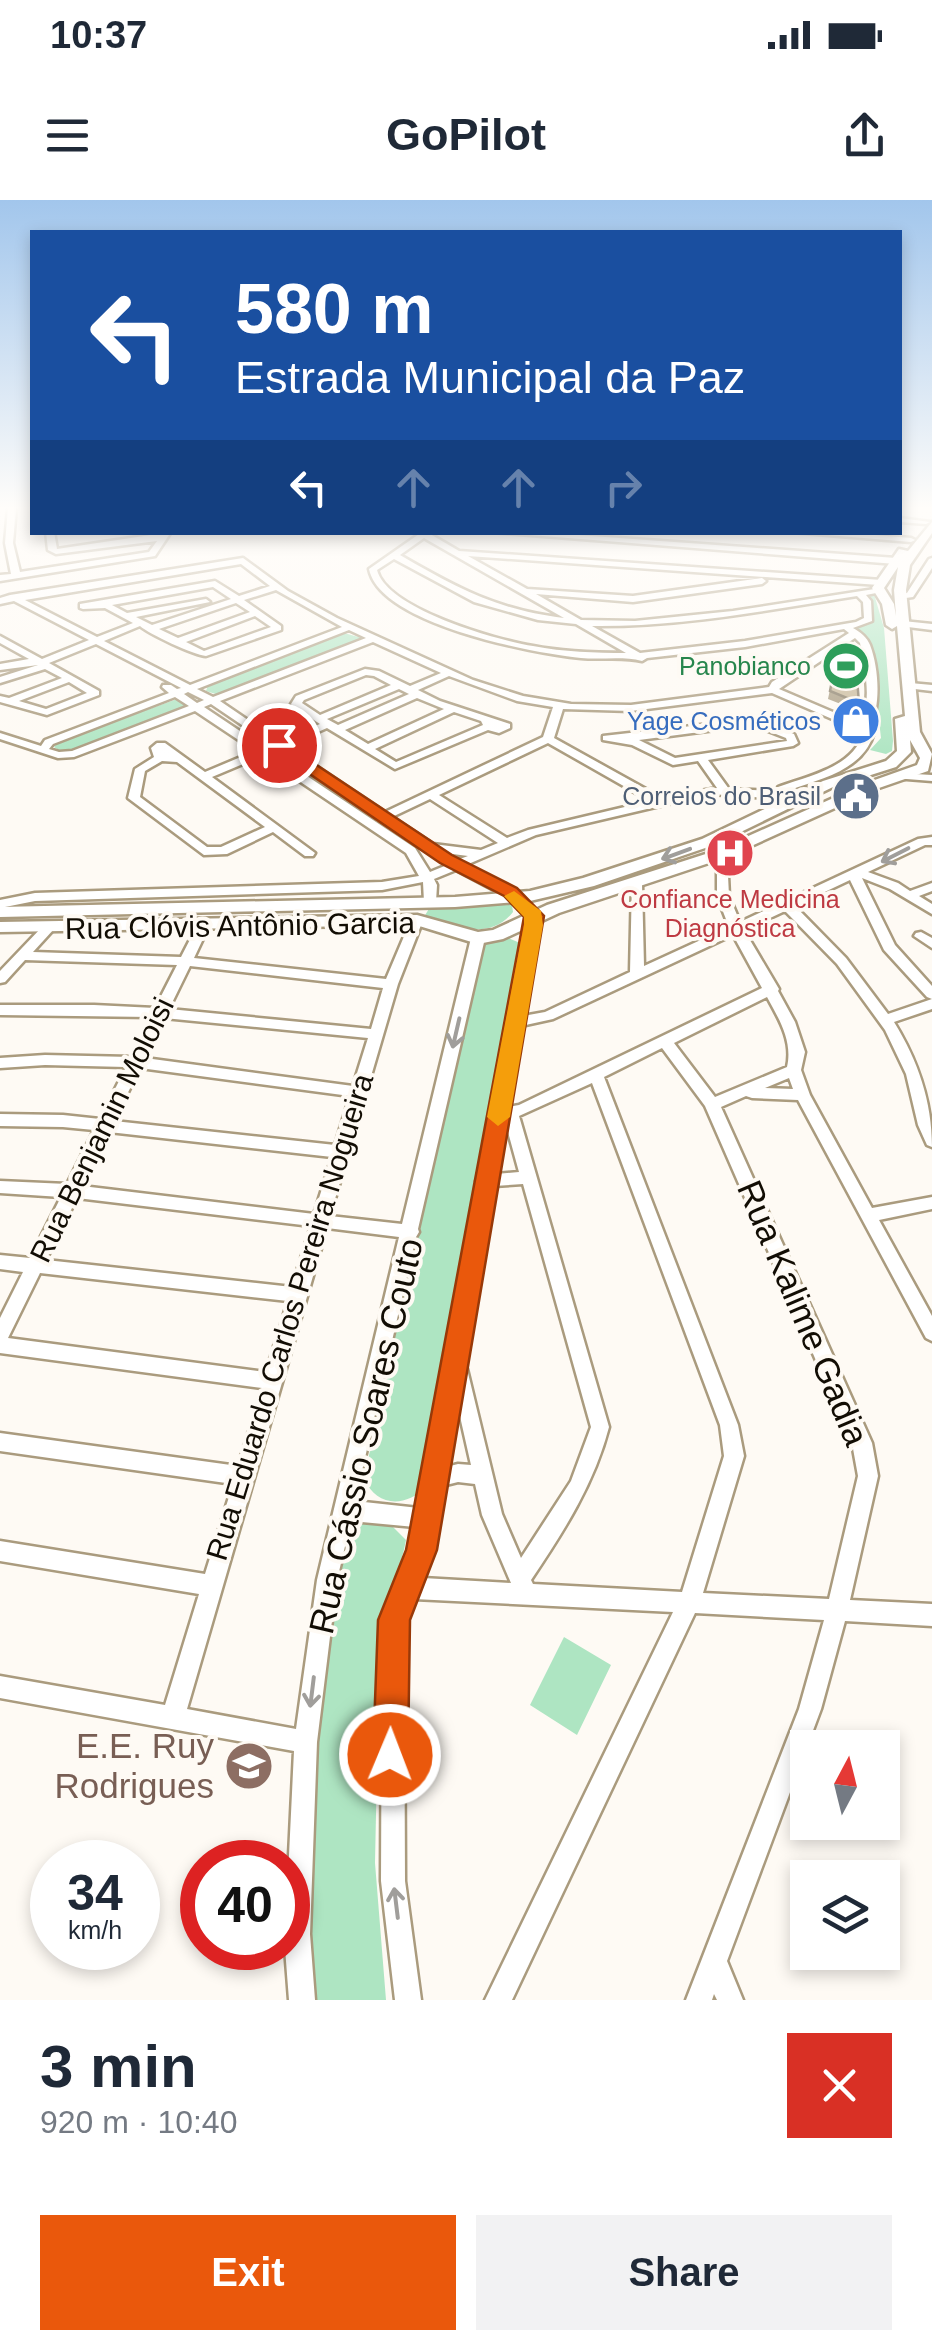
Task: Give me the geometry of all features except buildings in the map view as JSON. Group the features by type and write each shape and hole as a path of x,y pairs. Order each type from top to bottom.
{"main road":[{"path":"487,936 534,916 717,860 846,798 923,768 928,757 914,732 910,686 897,621 882,592"},
{"path":"890,592 900,596"},
{"path":"901,592 897,621 904,752 928,757"},
{"name":"Rua Clóvis Antônio Garcia","path":"0,912 430,902 514,897 564,889 708,842 853,772 891,764 904,752"},
{"path":"822,787 846,798"},
{"path":"514,897 534,916"},
{"path":"417,920 430,902"},
{"path":"48,929 61,917 93,911"},
{"name":"Rua Clóvis Antônio Garcia","path":"0,927 417,920 487,936"},
{"path":"20,928 29,950"}],"street":[{"path":"0,592 199,707 411,852 432,888 430,902"},
{"path":"0,601 51,592"},
{"path":"167,592 106,603 138,624 208,654 277,629 277,625 225,592"},
{"path":"124,616 207,605 257,592"},
{"path":"285,592 350,627 495,692 559,706 619,709 773,690 869,733 853,772 768,795"},
{"path":"387,592 410,607 467,632 562,654 642,658 851,629"},
{"path":"461,592 508,610 578,622 642,658"},
{"path":"530,592 558,616"},
{"path":"534,594 606,599 649,598 680,592"},
{"path":"578,622 658,623 863,592"},
{"path":"900,596 911,592"},
{"path":"773,690 869,618 867,601 859,593"},
{"path":"0,601 213,701 458,867 514,897"},
{"path":"150,629 207,605"},
{"path":"176,642 256,614"},
{"path":"897,621 932,627"},
{"path":"0,680 138,624"},
{"path":"43,750 48,742 350,627"},
{"path":"851,629 865,642 871,685 870,720 864,729"},
{"path":"0,736 58,755 74,754 374,638"},
{"path":"3,643 94,690 95,694 47,712 4,700"},
{"path":"0,667 38,664"},
{"path":"368,672 409,690 486,723 400,766 390,765 296,704 297,700 368,672"},
{"path":"204,776 448,673"},
{"path":"4,700 72,678"},
{"path":"910,686 932,688"},
{"path":"328,724 409,690"},
{"path":"664,704 683,731"},
{"path":"372,824 548,739 559,706"},
{"path":"366,749 452,710"},
{"path":"757,722 794,741 788,746 667,761 634,739 683,731 757,722"},
{"path":"548,739 660,802"},
{"path":"274,828 222,850 200,850 133,797 140,769 160,758 180,759 309,853"},
{"path":"701,758 726,792"},
{"path":"898,776 932,778"},
{"path":"0,904 35,897 355,889 427,878 548,827 660,802 726,792 768,795 822,787"},
{"path":"431,795 505,842"},
{"path":"768,795 782,808"},
{"path":"518,1015 540,1018 922,842 932,841"},
{"path":"431,848 483,854"},
{"path":"717,860 723,896 796,1043 794,1070 803,1094 932,1333"},
{"path":"857,874 911,896 932,910"},
{"path":"857,874 889,947 930,1005 883,1021"},
{"path":"911,896 932,887"},
{"path":"632,888 637,974"},
{"path":"787,906 834,950 883,1021 912,1069 932,1142"},
{"name":"Rua Cássio Soares Couto","path":"408,2000 393,1881 390,1755 394,1620 416,1570 434,1480 484,1181 504,1114 534,916"},
{"name":"Rua Eduardo Carlos Pereira Nogueira","path":"173,1717 209,1585 391,984 417,920"},
{"name":"Rua Benjamin Moloisi","path":"0,1336 204,924"},
{"path":"0,979 48,929"},
{"path":"487,936 531,940"},
{"name":"Rua Cássio Soares Couto","path":"302,2000 297,1934 306,1742 324,1596 342,1510 487,936"},
{"path":"29,950 184,961 391,984"},
{"path":"523,1586 564,1512 600,1428 530,1177 504,1114 596,1075 772,989"},
{"path":"0,1010 76,1007 160,1012 376,1034"},
{"name":"Rua Kalime Gadia","path":"664,1040 712,1104 862,1442 868,1476 810,1709 699,2000"},
{"path":"0,1063 54,1060 134,1064 358,1092"},
{"path":"712,1104 748,1093 794,1070"},
{"path":"498,2000 689,1603 734,1456 733,1441 596,1075"},
{"path":"748,1093 803,1094"},
{"path":"0,1120 105,1126 340,1152"},
{"path":"484,1181 530,1177"},
{"path":"0,1186 73,1191 412,1232"},
{"path":"870,1215 932,1203"},
{"path":"0,1262 38,1263 299,1296"},
{"path":"912,1292 932,1288"},
{"path":"0,1345 272,1381"},
{"path":"456,1360 492,1515 523,1586"},
{"path":"0,1442 244,1476"},
{"path":"434,1480 458,1473 484,1476"},
{"path":"342,1510 425,1518"},
{"path":"0,1551 209,1585"},
{"path":"407,1588 523,1586 689,1603 932,1615"},
{"path":"0,1686 306,1742"},
{"path":"714,1962 730,2000"}],"green space":[{"path":"863,594 874,594 884,628 893,741 892,751 886,754 870,750 881,738 870,643 851,627 872,623 872,602"},
{"path":"344,633 362,638 219,695 206,691 208,685"},
{"path":"177,699 186,707 74,751 62,752 54,747 58,742"},
{"path":"503,901 512,905 513,912 504,921 483,929 424,917 430,907"},
{"path":"508,938 525,945 524,954 516,957 505,1018 512,1025 426,1487 409,1499 392,1501 376,1495 364,1478 481,945"},
{"path":"366,1520 389,1523 406,1540 380,1621 375,1863 386,2000 314,2000 310,1958 314,1730 343,1530"},
{"path":"564,1637 611,1665 577,1735 530,1705"}],"slow traffic":[{"path":"498,1117 534,925 534,916 514,896"}],"place":[{"name":"Panobianco","path":"846,666"},
{"name":"Yage Cosméticos","path":"856,721"},
{"name":"Correios do Brasil","path":"856,796"},
{"name":"Confiance Medicina Diagnóstica","path":"730,853"},
{"name":"E.E. Ruy Rodrigues","path":"249,1766"}],"route":[{"path":"279,745 446,859 510,892 534,916 421,1550 394,1620 390,1755"}]}
